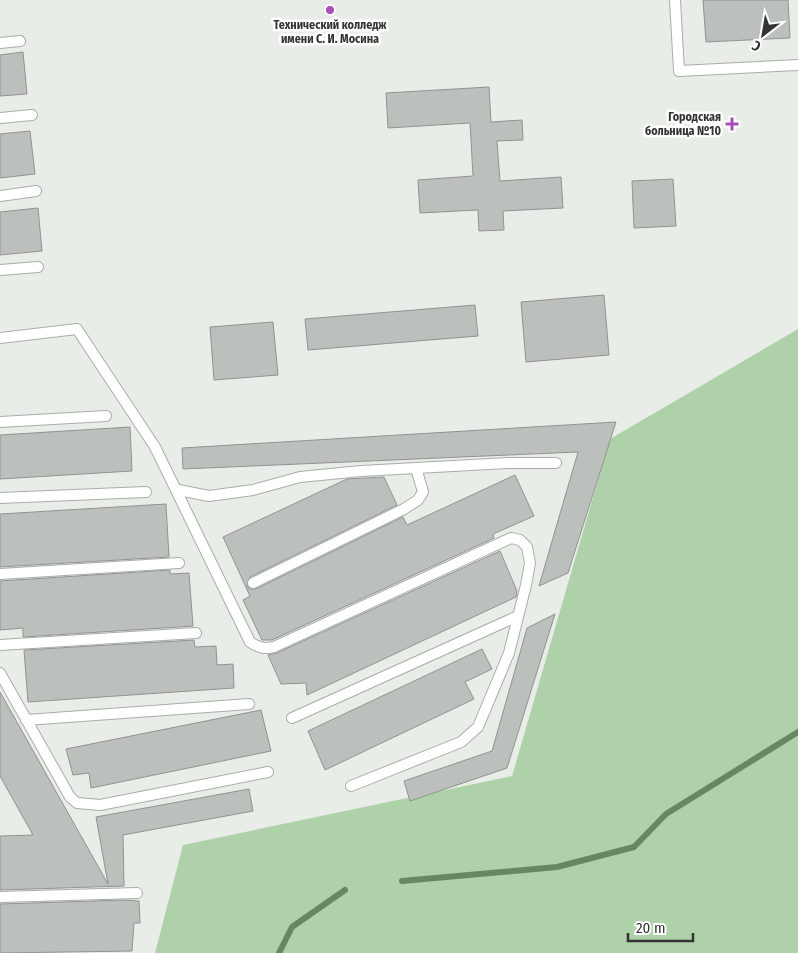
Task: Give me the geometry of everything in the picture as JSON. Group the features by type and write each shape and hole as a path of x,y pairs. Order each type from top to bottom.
{"lane":[{"path":"675,0 679,71 798,65"},
{"path":"0,42 20,41"},
{"path":"0,118 32,115"},
{"path":"0,196 36,191"},
{"path":"0,270 38,267"},
{"path":"0,338 77,329 154,447 178,490 250,642 256,646 264,649 274,647 511,538 520,540 527,547 530,563 509,653 478,727 461,742 352,786"},
{"path":"0,422 106,416"},
{"path":"178,490 209,496 253,490 300,477 416,468 508,463 556,463"},
{"path":"252,583 404,509 418,500 423,492 416,468"},
{"path":"0,498 146,492"},
{"path":"0,574 179,562"},
{"path":"292,718 518,616"},
{"path":"0,646 196,633"},
{"path":"0,673 70,797 78,803 100,805 268,772"},
{"path":"26,720 248,704"},
{"path":"0,897 137,893"}],"green space":[{"path":"798,329 798,953 155,953 183,845 512,776 610,439"}],"building":[{"path":"703,0 788,0 790,38 706,42"},
{"path":"23,52 27,94 0,96 0,55"},
{"path":"489,87 491,122 522,120 523,140 497,141 500,181 561,177 563,208 503,211 504,230 479,231 478,210 420,213 418,180 473,176 470,123 388,128 386,93"},
{"path":"30,131 35,174 0,178 0,134"},
{"path":"673,179 676,226 634,228 632,181"},
{"path":"38,208 42,251 0,255 0,212"},
{"path":"604,295 609,355 526,362 521,302"},
{"path":"475,305 478,336 308,350 305,319"},
{"path":"273,322 278,375 214,380 210,327"},
{"path":"616,422 568,573 539,586 578,452 183,469 182,448"},
{"path":"130,427 132,471 0,479 0,435"},
{"path":"515,475 534,516 493,534 494,538 272,640 262,640 243,600 250,596 223,537 347,479 384,477 397,505 250,577 247,586 250,589 256,589 403,517 407,525"},
{"path":"166,504 169,557 0,567 0,514"},
{"path":"500,551 517,591 516,597 307,695 306,683 281,684 268,655 277,653"},
{"path":"170,570 170,574 189,573 193,626 23,637 23,628 0,630 0,581"},
{"path":"555,614 507,768 410,801 404,781 492,751 527,628"},
{"path":"194,640 195,647 216,646 217,665 233,664 234,688 28,702 24,650"},
{"path":"482,649 492,669 465,682 474,699 325,770 308,731"},
{"path":"0,692 108,884 96,817 249,789 253,811 123,835 124,886 0,890 0,836 33,835 0,776"},
{"path":"261,710 271,751 91,788 89,773 73,775 66,749"},
{"path":"139,901 140,923 134,923 132,951 0,953 0,904"}],"waterway":[{"path":"402,881 557,867 634,847 666,814 798,732"},
{"path":"279,953 292,927 345,890"}],"place":[{"name":"Технический колледж имени С. И. Мосина","path":"330,10"},
{"name":"Городская больница №10","path":"732,124"}]}
